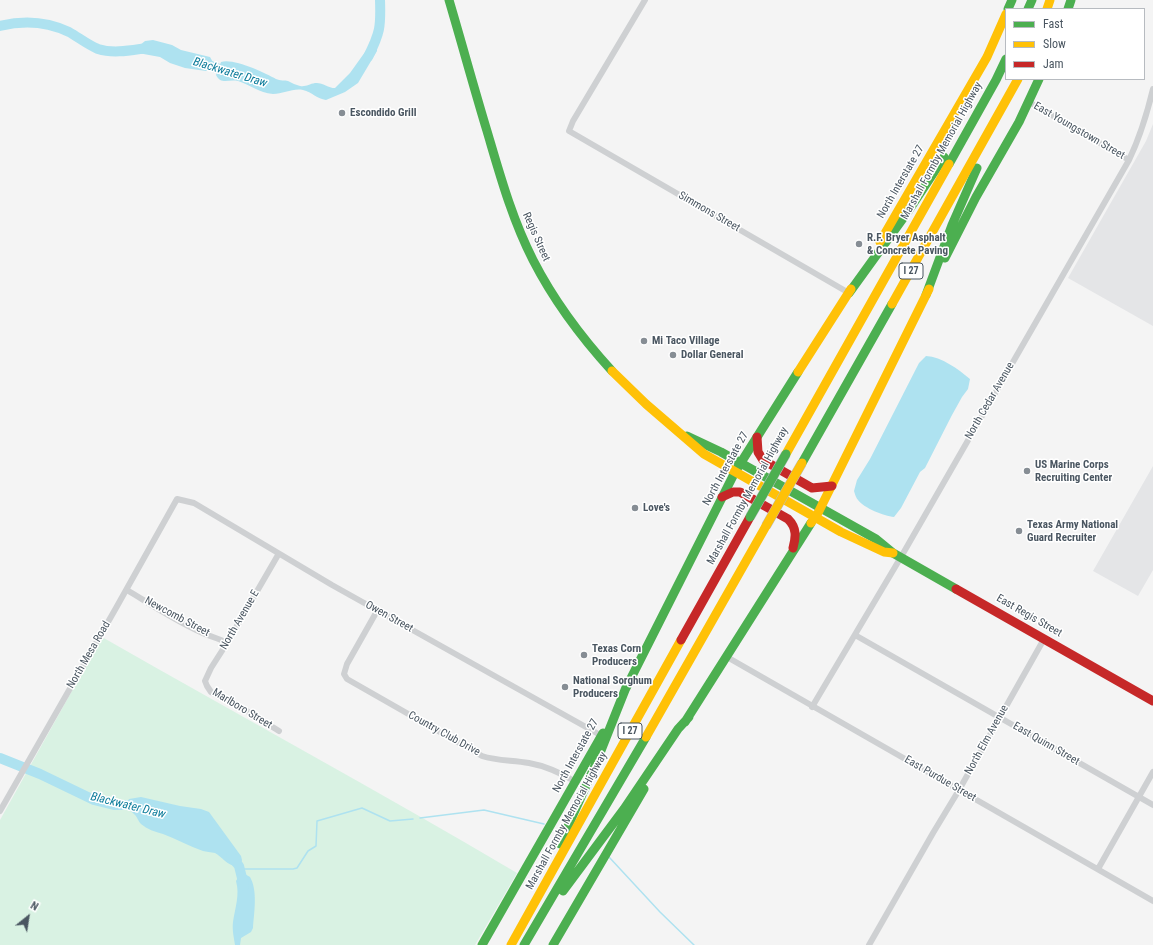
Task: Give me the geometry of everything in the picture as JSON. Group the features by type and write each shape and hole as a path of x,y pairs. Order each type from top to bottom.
{"main road":[{"name":"Regis Street","path":"449,0 503,186 522,239 537,269 566,316 595,354 640,400 704,454 815,518"},
{"name":"North Interstate 27","path":"482,945 602,736 740,463 848,293 964,100 987,57 1005,16"},
{"name":"Marshall Formby Memorial Highway","path":"511,945 1005,62"},
{"path":"848,293 909,210 996,80"},
{"name":"I 27","path":"524,945 648,734 1017,80"},
{"path":"553,945 637,801 815,518 976,197 1029,102 1039,80"},
{"path":"926,295 952,225 1000,122 1011,92"},
{"name":"Regis Street","path":"684,436 706,444 820,508"},
{"path":"758,436 757,450 763,460 812,488 832,486"},
{"path":"722,497 733,492 743,494 793,523 796,533 792,553"},
{"name":"East Regis Street","path":"820,508 876,539 897,555 1153,701"},
{"name":"East Regis Street","path":"815,518 864,543 884,552 897,555"},
{"path":"505,945 550,865 569,826 627,685"},
{"path":"533,929 549,911 624,810 678,729 689,717"}],"street":[{"name":"Simmons Street","path":"645,0 573,121 569,131 848,293"},
{"name":"North Cedar Avenue","path":"812,707 855,635 897,555 1129,160 1138,141 1153,89"},
{"name":"East Youngstown Street","path":"1029,102 1129,160"},
{"name":"Owen Street","path":"177,499 194,503 278,555 602,736"},
{"name":"North Mesa Road","path":"0,811 127,590 177,499"},
{"name":"North Avenue E","path":"207,686 205,681 206,678 278,555"},
{"name":"Newcomb Street","path":"127,590 170,616 227,644"},
{"name":"Country Club Drive","path":"377,611 347,664 344,674 347,679 482,756 499,761 529,763 552,770 576,782"},
{"name":"East Quinn Street","path":"855,635 1153,805"},
{"name":"North Elm Avenue","path":"869,945 1044,639"},
{"name":"East Purdue Street","path":"727,657 1153,901"},
{"name":"Marlboro Street","path":"207,686 211,692 242,708 279,731"},
{"path":"1098,869 1153,772"}],"shaded area":[{"path":"1153,124 1153,326 1068,278 1146,141"},
{"path":"1153,466 1153,570 1138,596 1093,571"}],"green space":[{"path":"102,637 414,813 517,873 475,945 0,945 0,820"}],"water":[{"path":"153,40 172,45 181,50 210,57 214,64 206,71 185,68 170,63 160,57 138,53 134,50 145,41"},
{"path":"370,45 374,45 377,48 377,51 358,83 345,92 326,100 303,90 277,94 268,93 238,81 220,80 216,75 221,62 227,61 241,64 278,80 288,81 300,86 318,83 335,88 350,73"},
{"path":"926,356 944,361 970,379 968,389 952,415 925,468 920,472 901,508 894,517 874,511 865,506 857,499 854,491 857,480 870,459 919,363"},
{"path":"141,797 201,809 209,812 241,856 241,864 237,866 230,865 215,853 198,849 143,826 127,806 129,799"},
{"path":"243,873 250,877 254,889 255,902 253,928 251,932 241,938 240,945 235,945 233,925 237,896 236,881 240,874"}],"waterway":[{"name":"Blackwater Draw","path":"368,57 379,30 380,0"},
{"name":"Blackwater Draw","path":"0,26 26,22 52,26 69,32 98,49 110,51 147,48"},
{"name":"Blackwater Draw","path":"200,62 230,73"},
{"name":"Blackwater Draw","path":"0,758 40,774 94,800 114,805 127,805 140,808"},
{"path":"240,869 297,868 308,851 316,846 317,821 362,808 390,821 413,819"},
{"path":"420,818 484,810 544,824"},
{"name":"Blackwater Draw","path":"231,856 239,866 244,886"},
{"path":"609,857 660,912 694,945"}],"traffic: fast":[{"path":"449,0 477,99 519,229 533,260 559,304 579,332 612,371"},
{"path":"1008,8 1012,0"},
{"path":"1028,8 1032,0"},
{"path":"1068,8 1071,0"},
{"path":"949,164 1005,61"},
{"path":"945,258 976,197 1019,122 1039,80"},
{"path":"849,293 909,210 944,157"},
{"path":"926,295 952,225 977,168"},
{"path":"802,463 892,304"},
{"path":"625,690 735,472 798,372"},
{"path":"687,436 721,452 876,539 893,553 956,589"},
{"path":"750,517 786,454"},
{"path":"685,722 811,523"},
{"path":"560,844 594,768 627,685"},
{"path":"563,891 624,809 678,729 689,717"},
{"path":"482,945 603,733"},
{"path":"524,945 646,737"},
{"path":"553,945 644,789"}],"traffic: slow":[{"path":"1047,8 1050,0"},
{"path":"880,242 987,57 1005,16"},
{"path":"892,304 1017,80"},
{"path":"786,454 949,164"},
{"path":"798,372 851,289"},
{"path":"811,523 818,513 929,289"},
{"path":"612,371 646,404 704,454 841,532 884,552 893,553"},
{"path":"766,526 802,463"},
{"path":"646,737 766,526"},
{"path":"511,945 681,640"}],"traffic: jam":[{"path":"757,437 758,452 763,460 812,488 832,486"},
{"path":"722,497 733,492 740,492 788,519 791,522 795,533 793,548"},
{"path":"681,640 750,517"},
{"path":"956,589 1153,701"}],"place":[{"name":"Escondido Grill","path":"342,113"},
{"name":"R.F. Bryer Asphalt & Concrete Paving","path":"859,244"},
{"name":"Mi Taco Village","path":"644,341"},
{"name":"Dollar General","path":"673,355"},
{"name":"US Marine Corps Recruiting Center","path":"1027,471"},
{"name":"Love's","path":"635,508"},
{"name":"Texas Army National Guard Recruiter","path":"1019,531"},
{"name":"Texas Corn Producers","path":"584,655"},
{"name":"National Sorghum Producers","path":"565,687"}]}
